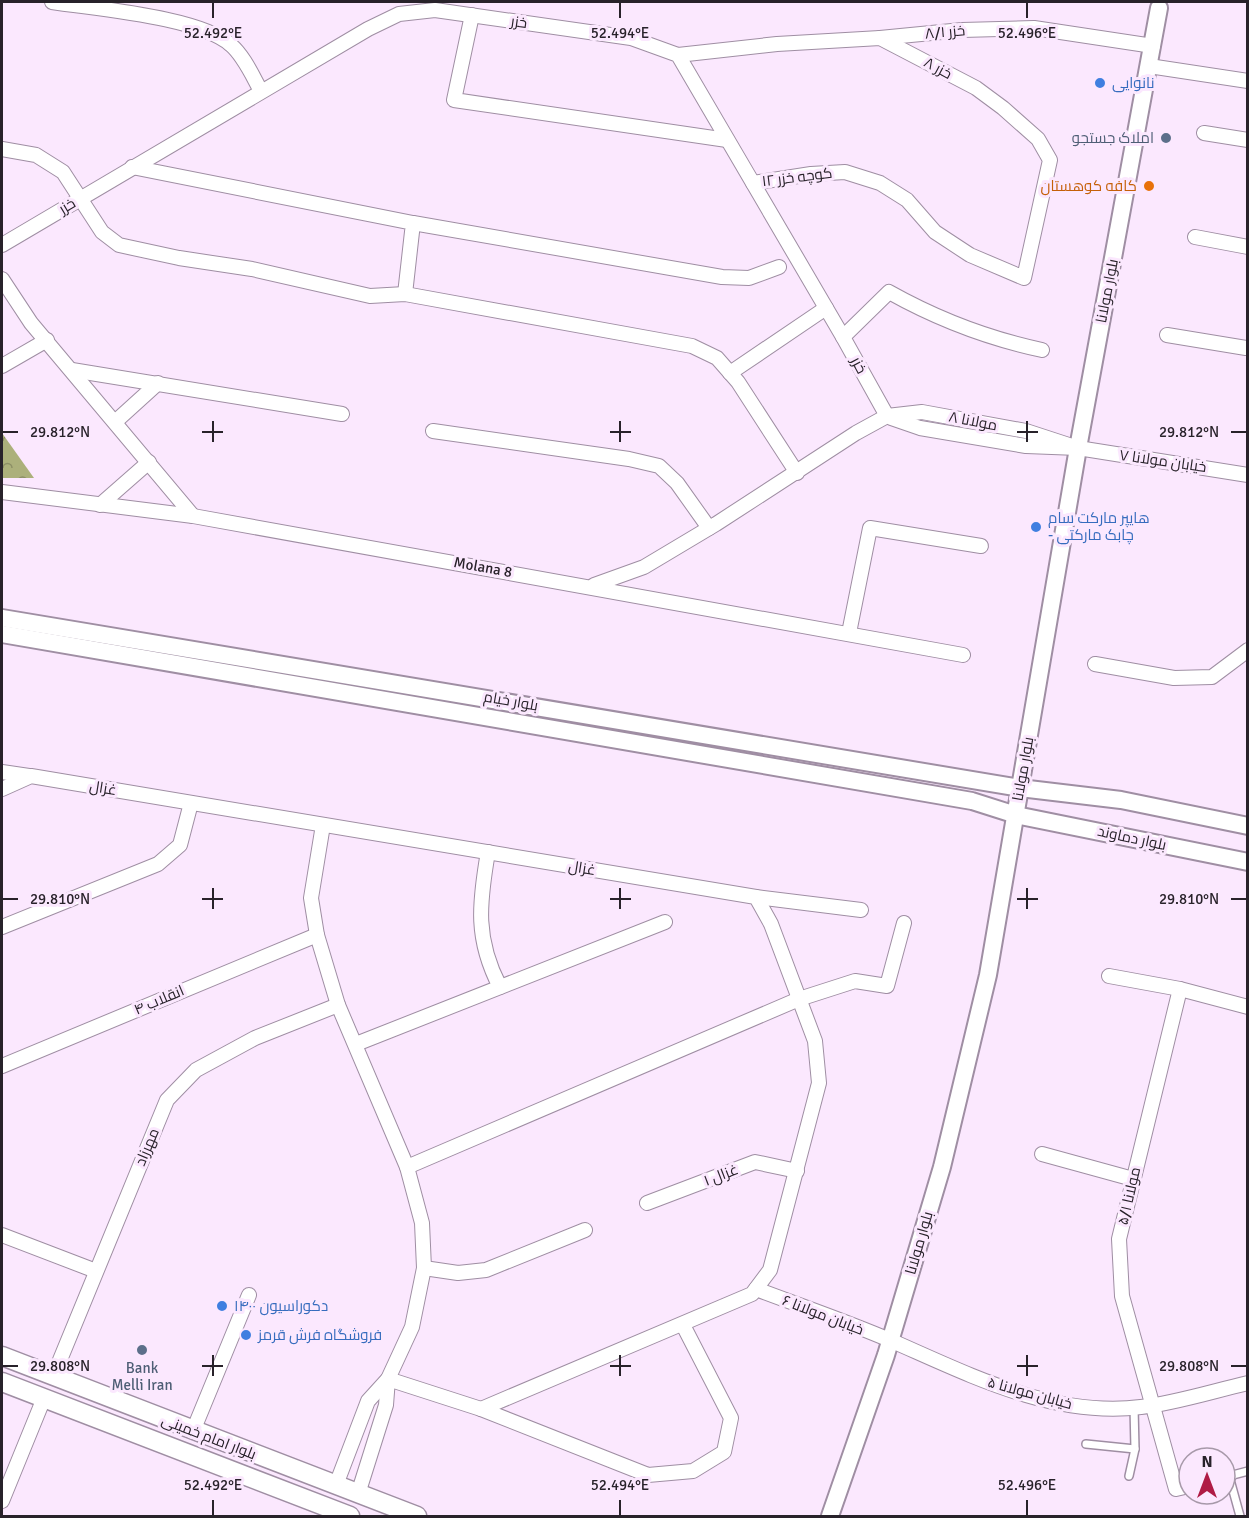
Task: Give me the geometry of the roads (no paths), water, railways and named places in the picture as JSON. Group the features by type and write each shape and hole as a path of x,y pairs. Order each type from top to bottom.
{"main road":[{"name":"بلوار امام خمینی","path":"2,1356 417,1516"},
{"path":"44,1398 53,1377"},
{"name":"بلوار امام خمینی","path":"2,1382 344,1515"}],"street":[{"path":"52,2 157,19 213,32 232,46 261,92"},
{"name":"بلوار مولانا","path":"830,1516 891,1340 942,1167 988,975 1078,448 1159,4"},
{"name":"خزر","path":"2,245 132,167 399,14 435,10 631,38 678,55 843,336 887,416"},
{"path":"471,15 454,100 727,140"},
{"name":"خزر ۸/۱","path":"880,38 962,30 1034,28 1153,46"},
{"path":"678,55 777,44 880,38"},
{"name":"خزر ۸","path":"880,38 976,88 1038,139 1050,160 1024,278"},
{"path":"1149,66 1248,81"},
{"path":"1204,133 1248,140"},
{"path":"2,149 36,156 63,172 102,232 118,245 179,258 252,269 370,296 405,294 692,346 717,358 730,373 762,416 797,473"},
{"path":"132,167 413,224 730,278 748,278 779,267"},
{"name":"کوچه خزر ۱۲","path":"753,183 845,172 880,183 907,200 935,232 970,255 1024,278"},
{"path":"405,294 413,224"},
{"path":"1195,237 1248,247"},
{"path":"2,279 47,340 193,516"},
{"path":"843,336 889,292 932,316 961,328 998,340 1042,350"},
{"path":"730,373 826,308"},
{"path":"1167,335 1247,345"},
{"path":"2,366 47,340"},
{"path":"72,370 342,414"},
{"path":"116,422 158,383"},
{"path":"591,585 644,567 797,473 856,433 887,416"},
{"name":"مولانا ۸","path":"887,416 920,428 1026,446 1078,448"},
{"path":"433,431 629,459 659,466 677,483 709,528"},
{"name":"خیابان مولانا ۷","path":"1078,448 1248,475"},
{"path":"100,505 149,462"},
{"name":"Molana 8","path":"2,492 193,516 591,585 963,655"},
{"path":"849,633 870,528 981,546"},
{"name":"بلوار خیام","path":"2,618 1020,788"},
{"name":"بلوار خیام","path":"2,634 972,801 1016,815"},
{"path":"1095,664 1174,678 1212,677 1248,650"},
{"name":"غزال","path":"2,772 756,897 861,910"},
{"path":"2,789 31,776"},
{"path":"1020,788 1121,800 1248,826"},
{"path":"2,927 158,864 180,845 191,803"},
{"name":"بلوار دماوند","path":"1016,815 1248,862"},
{"path":"323,825 311,898 317,935 338,1005 407,1167 422,1223 424,1268 412,1327 388,1379 368,1401 336,1485"},
{"path":"488,852 481,893 480,930 488,964 500,987"},
{"path":"482,1409 752,1294 770,1270 819,1083 815,1041 771,924 756,897"},
{"path":"356,1044 665,922"},
{"path":"407,1167 799,999 855,981 887,986 904,922"},
{"name":"انقلاب ۴","path":"2,1066 317,935"},
{"path":"1109,976 1180,989 1248,1007"},
{"name":"مولانا ۵/۱","path":"1177,1489 1151,1405 1122,1296 1119,1239 1180,989"},
{"name":"مهرزاد","path":"53,1377 167,1100 196,1070 255,1038 338,1005"},
{"path":"1042,1154 1132,1179"},
{"name":"غزال ۱","path":"647,1203 755,1162 797,1171"},
{"path":"424,1268 459,1273 486,1270 585,1230"},
{"path":"2,1235 96,1271"},
{"name":"خیابان مولانا ۶","path":"756,1289 891,1340"},
{"path":"193,1431 249,1295"},
{"path":"388,1379 482,1409 648,1475 693,1471 724,1452 731,1418 683,1325"},
{"name":"خیابان مولانا ۵","path":"891,1340 967,1375 1029,1396 1081,1407 1151,1405 1248,1383"},
{"path":"358,1494 386,1405 388,1379"},
{"path":"2,1501 44,1398"}],"lane":[{"path":"1129,1476 1135,1449 1134,1407"},
{"path":"1086,1444 1135,1449"}],"place":[{"name":"نانوایی","path":"1100,83"},
{"name":"املاک جستجو","path":"1166,138"},
{"name":"کافه کوهستان","path":"1149,186"},
{"name":"هایپر مارکت سام - چابک مارکتی","path":"1036,527"},
{"name":"دکوراسیون ۱۴۰۰","path":"222,1306"},
{"name":"فروشگاه فرش قرمز","path":"246,1335"},
{"name":"Bank Melli Iran","path":"142,1350"}]}
